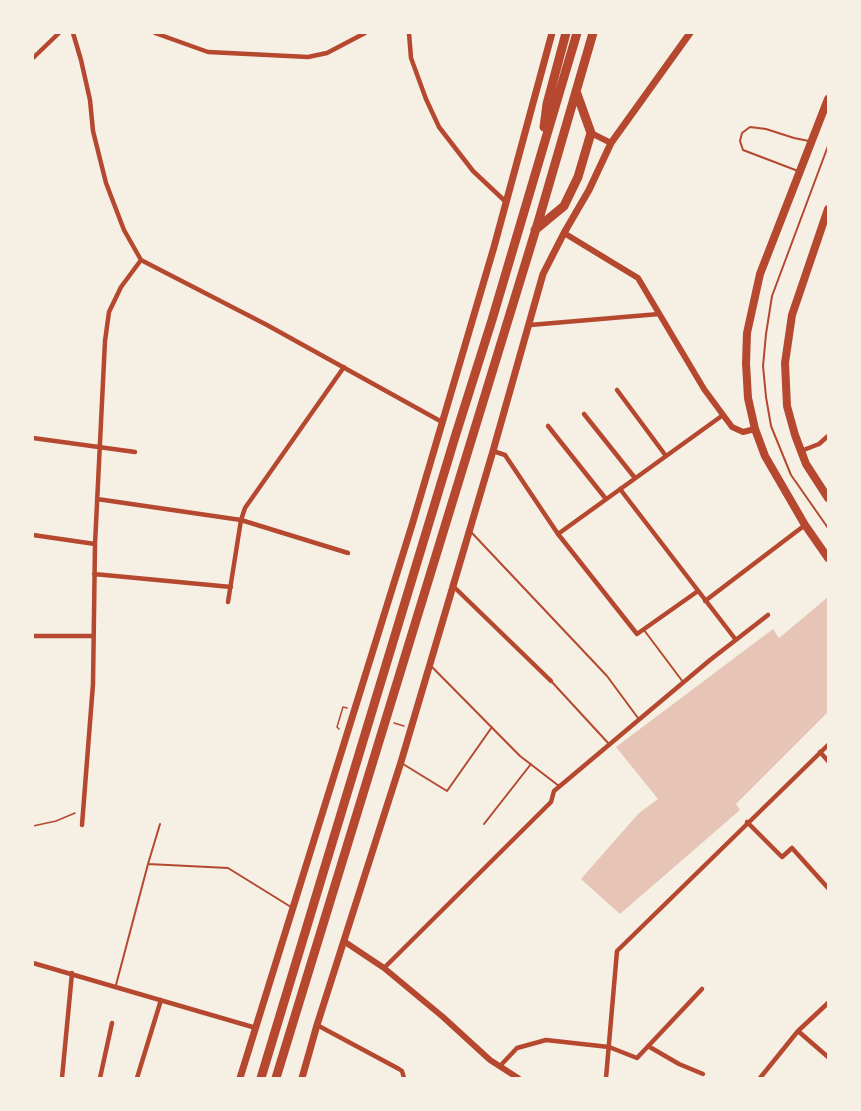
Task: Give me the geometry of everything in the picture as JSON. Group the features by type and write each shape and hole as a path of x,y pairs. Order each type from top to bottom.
{"highway":[{"path":"541,153 547,104 566,33"},
{"path":"261,1078 577,33"},
{"path":"276,1078 593,33"},
{"path":"535,230 564,206 578,177 591,133 576,91"}],"main road":[{"path":"240,1078 442,422 552,33"},
{"path":"302,1078 401,762 452,585 494,451 543,274 589,190 611,144 690,33"},
{"path":"828,99 760,274 747,333 746,363 748,398 755,429 770,465 805,525 828,558"},
{"path":"828,209 792,315 786,349 785,380 788,406 801,451 816,481 828,498"}],"street":[{"path":"33,58 59,33"},
{"path":"73,33 90,99 93,131 106,183 124,230 141,260 267,325 442,422"},
{"path":"156,33 208,52 308,57 327,53 365,33"},
{"path":"409,33 413,67 439,127 473,171 506,202"},
{"path":"538,83 552,85"},
{"path":"591,133 611,144"},
{"path":"564,233 638,278 704,388 732,427 743,432 755,429"},
{"path":"82,825 93,684 94,544 105,341 109,312 121,287 141,260"},
{"path":"530,325 659,314"},
{"path":"228,602 241,520 249,499 344,367"},
{"path":"617,390 666,456"},
{"path":"584,414 635,478"},
{"path":"558,534 723,415"},
{"path":"548,426 606,500"},
{"path":"801,451 819,444 828,436"},
{"path":"33,438 135,452"},
{"path":"494,451 505,455 558,534 637,634 698,591"},
{"path":"620,489 736,640"},
{"path":"97,500 241,520 348,553"},
{"path":"705,601 805,525"},
{"path":"33,535 94,544"},
{"path":"94,574 231,587"},
{"path":"452,585 551,681"},
{"path":"384,968 551,802 554,791 683,682 768,615"},
{"path":"33,636 93,636"},
{"path":"606,1078 617,951 828,745"},
{"path":"820,752 828,760"},
{"path":"747,822 782,857 792,848 828,888"},
{"path":"345,942 384,968 500,1066 518,1078"},
{"path":"33,963 256,1028"},
{"path":"62,1078 72,973"},
{"path":"500,1066 517,1048 546,1040 609,1047 637,1059 702,989"},
{"path":"137,1078 161,1000"},
{"path":"760,1078 798,1031 828,1003"},
{"path":"100,1078 112,1023"},
{"path":"317,1025 399,1069 405,1078"},
{"path":"798,1031 828,1057"},
{"path":"648,1046 679,1064 703,1074"}],"lane":[{"path":"801,172 743,150 740,141 742,134 750,127 813,141"},
{"path":"828,146 772,296 765,334 764,366 771,426 791,476 828,528"},
{"path":"470,531 607,676 639,719"},
{"path":"644,630 683,682"},
{"path":"430,665 531,764 559,787"},
{"path":"551,681 609,744"},
{"path":"401,762 447,791 492,727"},
{"path":"484,824 531,764"},
{"path":"115,987 160,824"},
{"path":"148,864 228,868 293,909"}],"path":[{"path":"337,728 344,707"},
{"path":"33,826 56,821 83,809"}],"building":[{"path":"828,597 828,712 736,804 740,810 620,914 581,879 639,813 658,799 616,747 773,629 779,638"}]}
